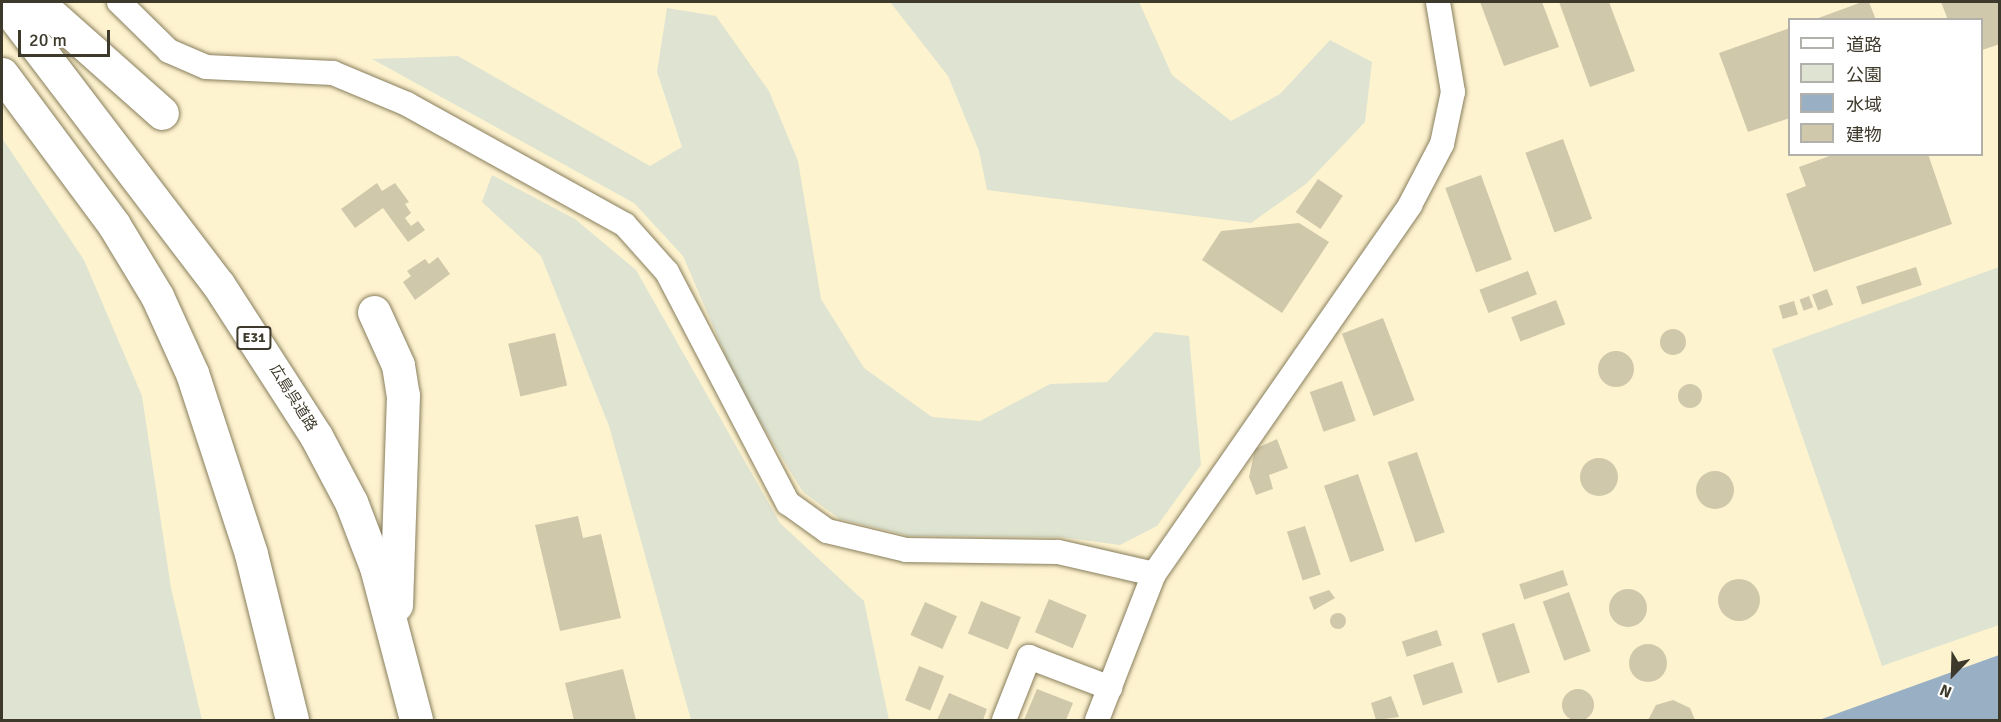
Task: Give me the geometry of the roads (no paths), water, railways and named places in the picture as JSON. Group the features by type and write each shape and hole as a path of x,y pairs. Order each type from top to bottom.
{"highway":[{"name":"広島呉道路","path":"3,2 159,203 273,367 351,502 394,630 416,720"},
{"path":"37,2 162,113"},
{"path":"2,74 114,225 157,296 192,373 251,555 292,720"},
{"path":"374,312 398,365 403,395 394,630"}],"street":[{"path":"118,2 169,51 206,67 333,73 407,105 625,225 668,272 788,503 827,531 906,550 1058,552 1154,573"},
{"path":"1097,720 1154,573 1410,205 1442,144 1453,92 1438,2"},
{"path":"1004,720 1029,657 1110,688"}],"water":[{"path":"1999,655 1999,720 1819,720"}]}
